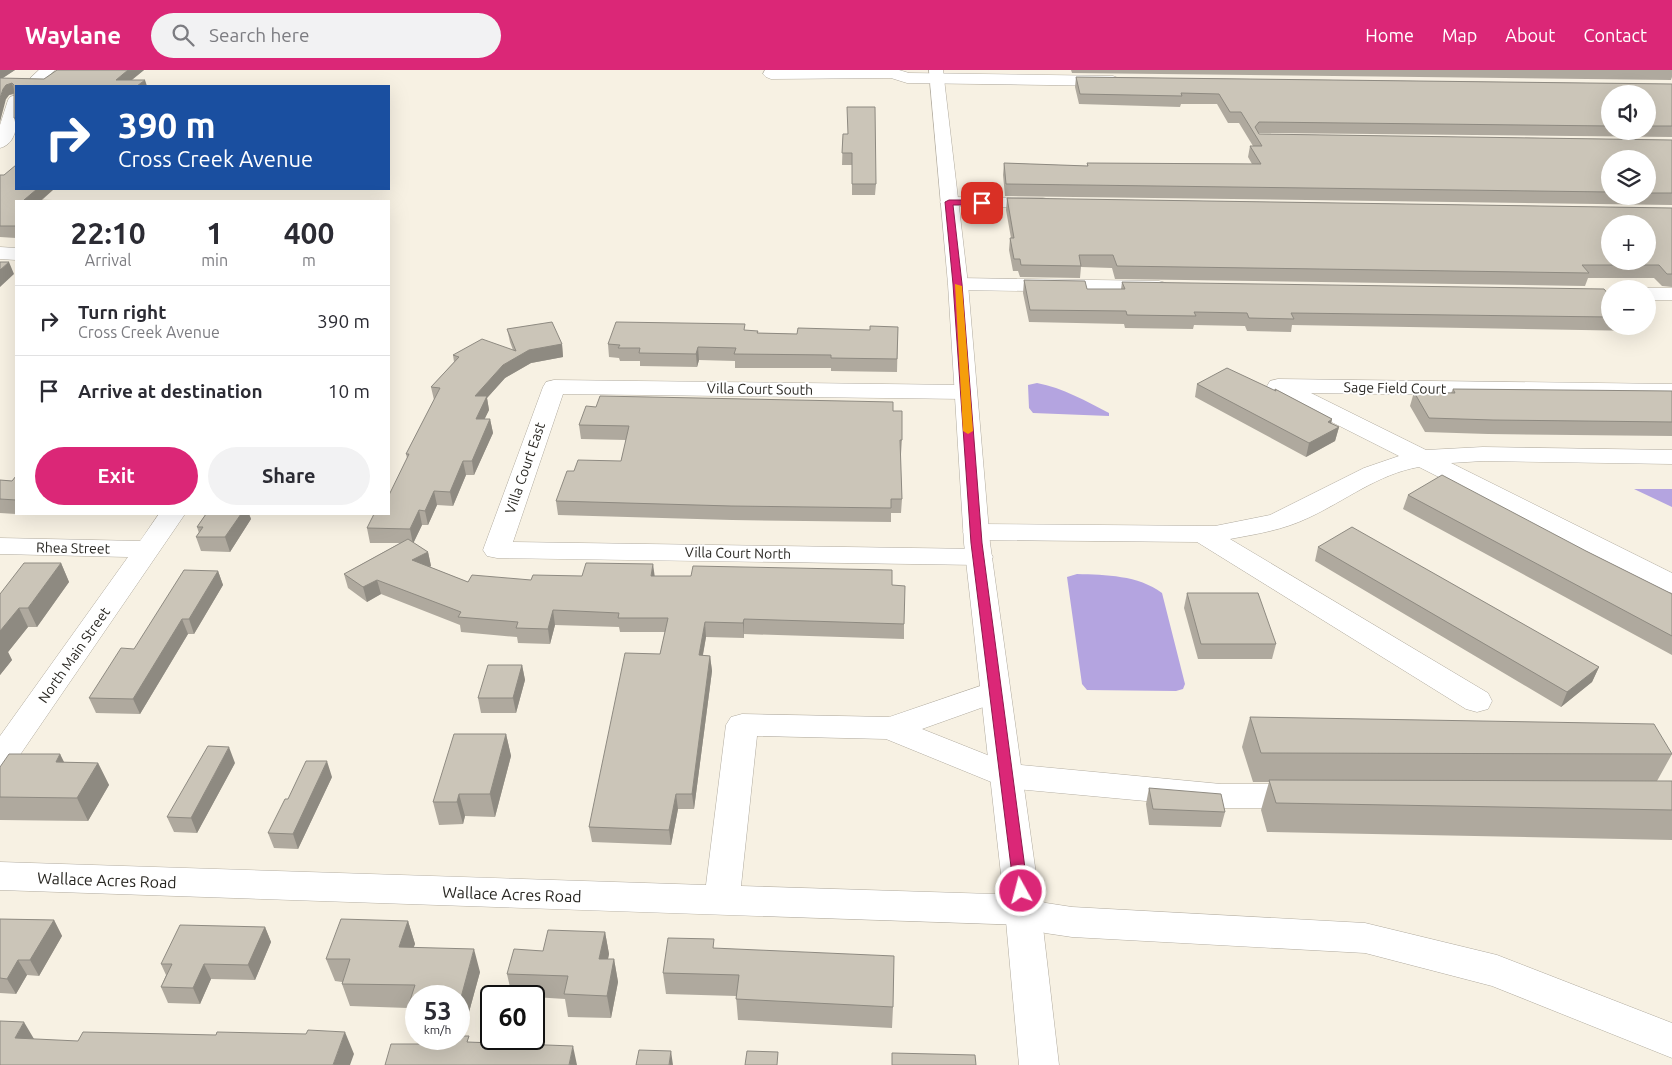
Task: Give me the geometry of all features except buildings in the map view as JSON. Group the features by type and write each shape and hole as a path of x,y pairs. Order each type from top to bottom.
{"street":[{"path":"31,85 48,70"},
{"path":"772,70 771,74 790,72 893,72 902,78 936,74 1126,81"},
{"path":"936,74 958,284 978,544 995,692 1024,910 1039,1065"},
{"path":"0,143 4,139 15,103"},
{"path":"949,202 1060,204"},
{"path":"0,253 15,254"},
{"path":"958,284 1175,287"},
{"path":"1656,294 1672,294"},
{"name":"Sage Field Court","path":"1672,391 1278,386 1672,584"},
{"name":"Villa Court South","path":"554,387 965,392"},
{"name":"Villa Court East","path":"496,550 554,387"},
{"path":"978,544 1215,534 1277,522 1300,512 1373,473 1422,458 1483,454 1672,457"},
{"name":"North Main Street","path":"0,760 171,515"},
{"path":"1205,534 1477,701"},
{"name":"Villa Court North","path":"496,550 978,544"},
{"name":"Rhea Street","path":"0,546 146,549"},
{"path":"722,901 742,725 890,728 995,692"},
{"path":"890,728 1006,776 1221,796 1328,796"},
{"name":"Wallace Acres Road","path":"0,876 1024,910 1045,918 1072,922 1365,938 1497,971 1672,1041"}],"shaded area":[{"path":"1037,383 1074,395 1109,413 1109,416 1033,413 1029,408 1028,385"},
{"path":"1634,489 1672,489 1672,507"},
{"path":"1077,574 1132,579 1153,587 1162,593 1185,684 1183,689 1176,691 1087,690 1082,684 1067,577"}],"slow traffic":[{"path":"958,286 968,431"}],"route":[{"path":"982,203 949,202 958,284 977,543 1021,891"}]}
